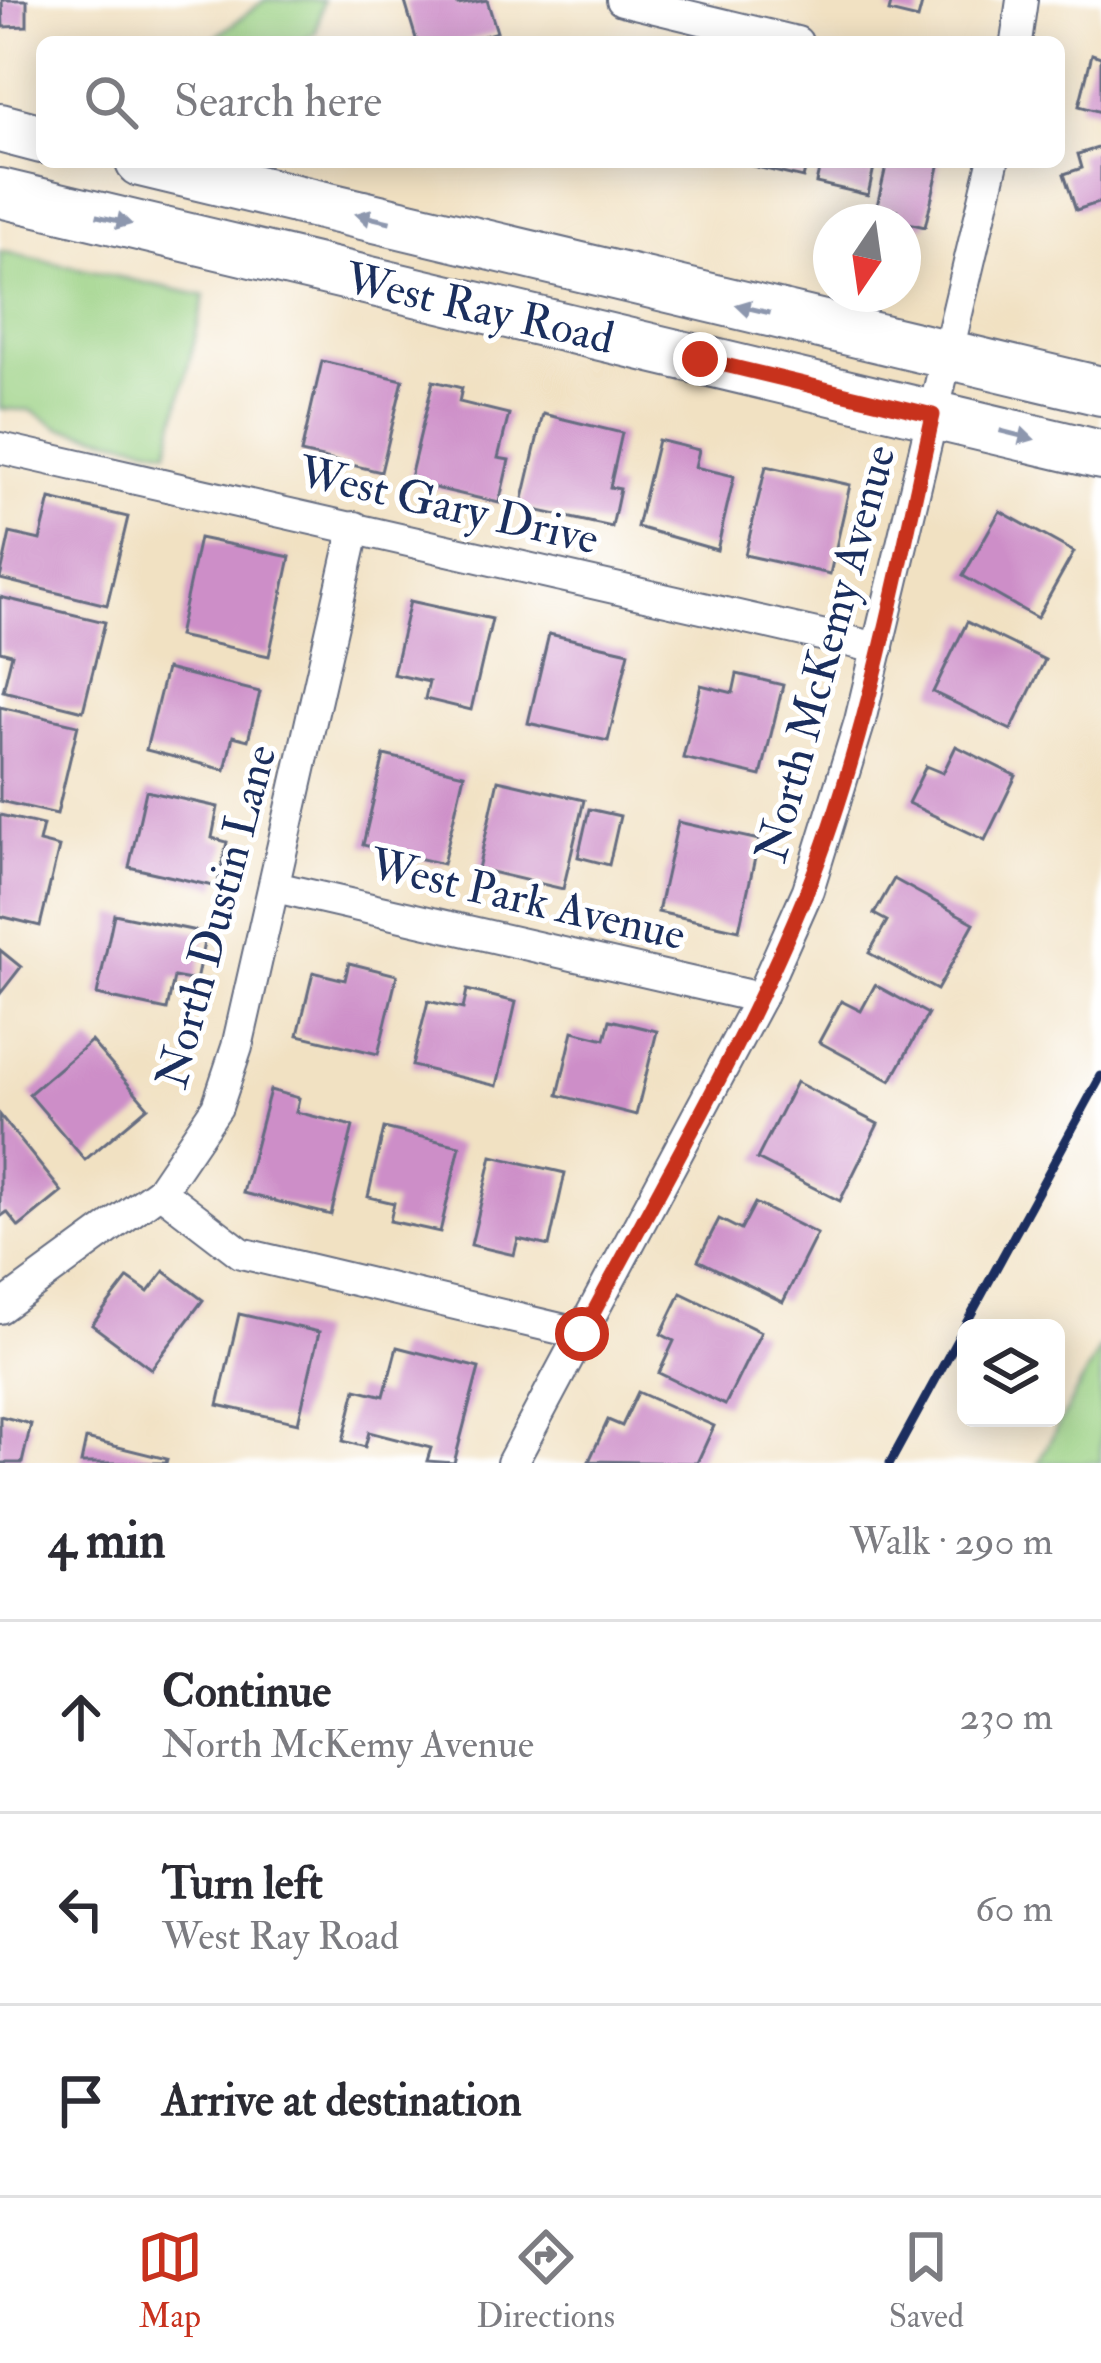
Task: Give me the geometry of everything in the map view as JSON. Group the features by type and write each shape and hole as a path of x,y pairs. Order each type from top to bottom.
{"main road":[{"path":"0,128 36,137"},
{"name":"West Ray Road","path":"165,168 1101,391"},
{"name":"West Ray Road","path":"0,193 1101,455"}],"street":[{"path":"622,0 772,36"},
{"path":"1017,36 1022,0"},
{"name":"North McKemy Avenue","path":"512,1463 760,998 808,890 832,820 878,648 992,168"},
{"name":"West Gary Drive","path":"0,448 878,648"},
{"name":"North Dustin Lane","path":"0,1308 160,1191 217,1107 237,1047 355,527"},
{"name":"West Park Avenue","path":"275,887 760,998"},
{"path":"160,1191 241,1253 582,1334"}],"green space":[{"path":"265,0 323,0 316,32 310,36 217,36"},
{"path":"0,251 205,296 168,450 60,428 30,410 0,409"},
{"path":"1101,1346 1101,1463 1038,1463 1057,1427 1065,1427 1065,1413"}],"building":[{"path":"2,0 27,0 27,26 3,27"},
{"path":"457,0 458,5 487,0 497,32 415,36 405,2"},
{"path":"892,0 923,0 918,19 889,12"},
{"path":"1092,54 1101,57 1101,112 1079,106"},
{"path":"1101,147 1101,202 1076,210 1064,174 1082,168 1078,154"},
{"path":"760,168 806,168 803,178"},
{"path":"820,168 874,168 868,195 816,183"},
{"path":"886,168 939,168 925,227 921,226 921,204 877,204"},
{"path":"322,361 403,380 381,472 301,453"},
{"path":"433,381 462,388 459,402 509,414 498,458 509,460 499,503 409,482"},
{"path":"543,414 622,433 610,487 620,489 612,527 521,507"},
{"path":"658,440 699,450 695,467 734,476 717,550 637,527"},
{"path":"766,466 850,485 830,574 745,555"},
{"path":"50,499 128,517 107,605 0,579 10,533 40,540"},
{"path":"1000,511 1074,552 1037,618 963,576"},
{"path":"199,538 290,557 269,656 178,636"},
{"path":"0,597 105,622 83,711 3,691 12,654 0,651"},
{"path":"410,601 492,619 471,710 425,699 429,682 393,674"},
{"path":"967,622 1045,660 1011,730 933,692"},
{"path":"549,634 629,652 608,741 528,723"},
{"path":"166,669 260,692 248,740 233,736 225,770 146,750"},
{"path":"737,674 783,685 761,776 683,758 701,685 733,693"},
{"path":"0,707 78,725 57,814 0,801"},
{"path":"956,746 1016,776 985,840 908,803 926,766 943,773"},
{"path":"384,755 464,774 443,864 363,845"},
{"path":"498,780 584,800 563,889 478,869"},
{"path":"146,791 218,807 212,838 227,842 217,887 129,867"},
{"path":"589,809 620,816 609,865 578,857"},
{"path":"0,815 43,825 39,842 59,847 40,926 0,916"},
{"path":"678,822 759,840 739,930 658,912"},
{"path":"894,879 974,923 937,990 869,953 887,921 874,914"},
{"path":"114,914 206,933 196,981 174,977 167,1010 97,995"},
{"path":"0,950 21,967 0,994"},
{"path":"349,963 397,975 378,1054 298,1035 313,972 345,980"},
{"path":"875,985 928,1014 891,1081 819,1042 841,1001 861,1011"},
{"path":"467,990 516,1002 497,1086 412,1066 428,1001 463,1009"},
{"path":"610,1020 657,1031 636,1115 558,1095 573,1031 605,1039"},
{"path":"91,1041 148,1107 85,1160 29,1094"},
{"path":"796,1082 878,1124 840,1201 757,1159"},
{"path":"270,1090 299,1098 296,1112 353,1126 331,1215 243,1193"},
{"path":"0,1115 62,1192 19,1227 7,1212 0,1217"},
{"path":"384,1128 460,1146 440,1232 390,1221 394,1203 368,1197"},
{"path":"492,1156 565,1173 549,1246 518,1239 514,1255 471,1245"},
{"path":"755,1203 817,1234 783,1302 698,1260 719,1219 741,1230"},
{"path":"164,1271 203,1300 151,1369 92,1325 128,1278 148,1292"},
{"path":"681,1293 761,1332 725,1405 659,1373 674,1341 661,1334"},
{"path":"239,1314 319,1332 298,1423 218,1405"},
{"path":"397,1347 479,1368 454,1463 427,1461 431,1448 369,1432 365,1447 343,1441 356,1389 384,1396"},
{"path":"638,1392 714,1426 697,1463 589,1461 608,1420 622,1426"},
{"path":"0,1416 31,1424 22,1463 0,1463"},
{"path":"86,1439 167,1459 166,1463 81,1463"}],"railway":[{"path":"890,1463 1101,1076"}],"route":[{"path":"582,1334 760,998 808,890 860,721 933,415 700,359"}]}
